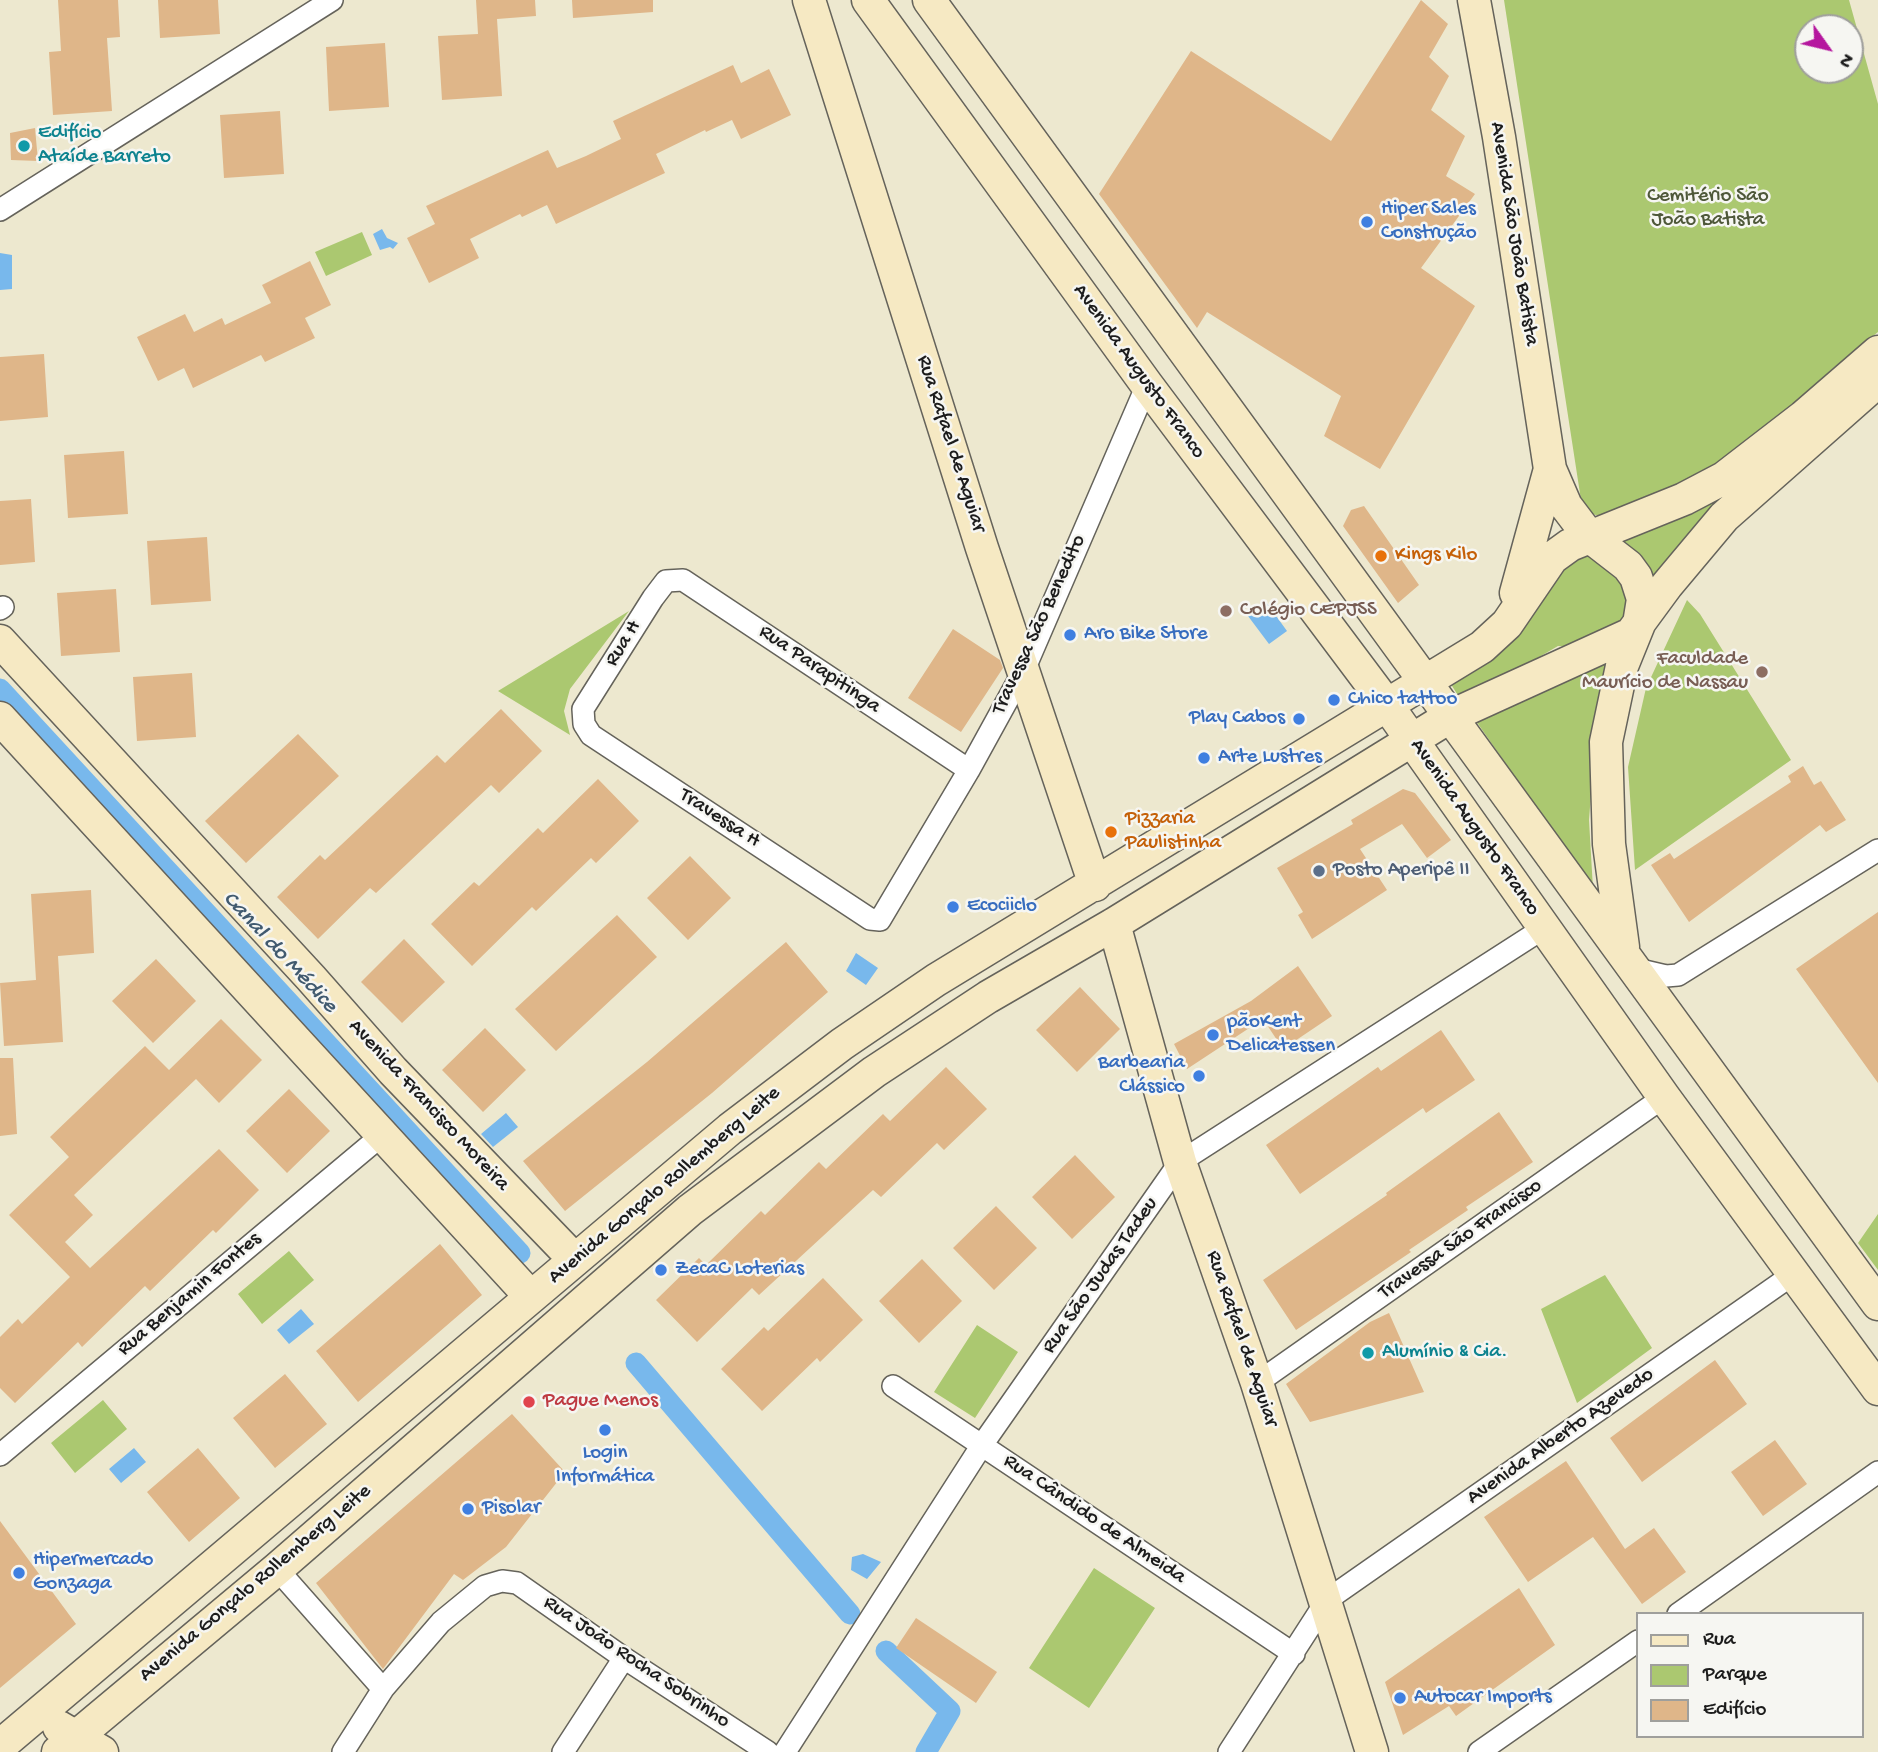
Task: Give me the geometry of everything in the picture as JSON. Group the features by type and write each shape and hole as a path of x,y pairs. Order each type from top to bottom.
{"main road":[{"name":"Rua Rafael de Aguiar","path":"809,0 1095,886"},
{"name":"Avenida Augusto Franco","path":"868,0 1147,385 1412,739 1664,1097 1878,1389"},
{"path":"929,0 1878,1304"},
{"name":"Avenida São João Batista","path":"1474,0 1499,137 1550,469"},
{"name":"Avenida Gonçalo Rollemberg Leite","path":"0,1746 574,1259 730,1129 842,1044 905,1001 1482,647 1507,624 1552,558 1588,535 1684,499 1724,478 1793,426 1878,352"},
{"path":"1639,624 1667,585 1724,517 1878,381"},
{"path":"1550,469 1566,506 1588,535 1619,557 1636,577 1643,599 1639,624 1622,666 1606,742 1609,844 1630,960"},
{"path":"1507,624 1550,469"},
{"name":"Avenida Gonçalo Rollemberg Leite","path":"78,1746 277,1569 691,1210 874,1072 988,998 1114,924 1451,716 1539,674 1620,641 1639,624"},
{"name":"Avenida Francisco Moreira","path":"0,641 311,978 393,1071 574,1259"},
{"path":"0,718 531,1297"},
{"name":"Rua Rafael de Aguiar","path":"1114,924 1180,1163 1257,1383 1327,1600 1372,1752"},
{"path":"691,1210 757,1142 758,1137 752,1127 730,1129"},
{"path":"36,1715 78,1746"}],"street":[{"path":"0,210 332,0"},
{"name":"Travessa São Benedito","path":"870,919 880,920 969,770 1024,670 1147,385"},
{"name":"Rua Parapitinga","path":"666,581 683,580 969,770"},
{"name":"Rua H","path":"583,709 666,581"},
{"name":"Travessa H","path":"583,709 584,724 591,735 870,919"},
{"path":"1630,960 1666,976 1678,975 1878,850"},
{"name":"Rua São Judas Tadeu","path":"785,1752 982,1446 1180,1163 1544,928"},
{"name":"Travessa São Francisco","path":"1257,1383 1664,1097"},
{"name":"Rua Benjamin Fontes","path":"0,1455 381,1136"},
{"name":"Avenida Alberto Azevedo","path":"1327,1600 1795,1273"},
{"name":"Rua Cândido de Almeida","path":"893,1386 1294,1654"},
{"path":"1681,1612 1878,1472"},
{"path":"277,1569 383,1689 343,1752"},
{"name":"Rua João Rocha Sobrinho","path":"383,1689 441,1622 485,1586 502,1581 517,1583 624,1658 768,1752"},
{"path":"1229,1752 1327,1600"},
{"path":"1479,1752 1636,1643"},
{"path":"563,1752 624,1658"}],"green space":[{"name":"Cemitério São João Batista","path":"1504,0 1849,0 1853,14 1794,14 1794,84 1864,84 1864,54 1878,104 1878,332 1832,369 1779,424 1722,467 1603,516 1583,513"},
{"path":"362,232 372,255 326,276 315,252"},
{"path":"1732,487 1652,586 1606,539"},
{"path":"1581,556 1594,556 1611,563 1630,590 1625,625 1576,647 1558,646 1462,702 1449,681 1550,576"},
{"path":"1687,600 1700,614 1791,760 1635,870 1628,767 1646,688"},
{"path":"629,611 570,689 564,711 570,735 498,691"},
{"path":"1618,653 1596,728 1589,820 1593,889 1476,721"},
{"path":"1878,1214 1878,1270 1858,1243"},
{"path":"289,1251 314,1280 262,1324 238,1294"},
{"path":"1605,1275 1652,1348 1577,1403 1541,1309"},
{"path":"977,1325 1018,1352 975,1418 934,1392"},
{"path":"103,1400 127,1429 75,1473 51,1443"},
{"path":"1094,1568 1155,1608 1089,1708 1029,1668"}],"water":[{"path":"382,229 387,238 398,243 393,249 390,247 380,250 373,234"},
{"path":"0,253 12,255 12,289 0,290"},
{"path":"1266,602 1287,631 1269,644 1248,616"},
{"path":"856,953 878,968 866,985 846,971"},
{"path":"506,1113 518,1127 493,1147 481,1134"},
{"path":"301,1309 314,1324 289,1344 277,1330"},
{"path":"134,1448 146,1462 121,1483 109,1469"},
{"path":"863,1554 881,1562 867,1579 851,1570 852,1557"}],"building":[{"path":"58,0 118,0 120,37 107,38 112,111 53,115 49,52 61,51"},
{"path":"158,0 218,0 220,34 160,38"},
{"path":"476,0 535,0 536,16 497,19 502,96 442,100 438,36 478,34"},
{"path":"572,0 653,0 653,12 573,18"},
{"name":"Hiper Sales Construção","path":"1421,0 1448,24 1429,57 1449,76 1431,110 1465,136 1446,176 1475,194 1421,268 1475,306 1380,469 1324,436 1341,396 1207,312 1197,328 1099,194 1191,51 1331,141"},
{"path":"385,43 389,107 329,111 326,47"},
{"path":"733,65 741,83 769,69 791,115 741,139 732,120 706,132 705,130 656,154 665,173 556,224 547,205 522,217 520,214 470,239 479,258 429,283 407,238 435,224 426,206 548,150 557,168 586,156 621,139 613,121"},
{"path":"280,111 284,174 224,178 220,115"},
{"name":"Edifício Ataíde Barreto","path":"35,128 38,161 11,160 10,133"},
{"path":"310,261 331,305 305,318 315,338 265,362 261,355 193,388 184,368 158,381 137,337 185,314 194,332 222,318 225,325 271,303 262,285"},
{"path":"44,354 48,417 0,421 0,357"},
{"path":"124,451 128,514 68,518 64,455"},
{"path":"31,499 35,562 0,565 0,501"},
{"name":"Kings Kilo","path":"1364,506 1419,585 1398,603 1343,526 1351,510"},
{"path":"207,537 211,601 151,605 147,541"},
{"path":"116,589 120,652 61,656 57,593"},
{"path":"953,629 1000,660 1003,668 961,732 908,698"},
{"path":"192,673 196,737 137,741 133,677"},
{"path":"501,709 542,751 499,793 491,785 376,893 370,888 318,939 277,897 320,855 325,860 437,755 445,763"},
{"path":"298,734 339,776 246,863 205,821"},
{"path":"1803,766 1814,785 1821,781 1846,820 1826,832 1820,825 1689,922 1651,865 1670,853 1674,859 1791,782 1788,776"},
{"path":"598,779 639,821 596,863 591,858 536,911 532,907 472,966 431,924 474,882 479,886 538,828 543,833"},
{"path":"1403,789 1415,793 1451,840 1427,858 1402,824 1360,849 1387,890 1312,939 1298,915 1303,912 1277,868 1353,824 1351,820"},
{"path":"690,856 731,898 688,940 647,898"},
{"path":"91,890 94,953 58,956 63,1042 4,1046 0,983 36,980 31,894"},
{"path":"1878,912 1878,1083 1796,969"},
{"path":"617,915 657,957 556,1051 515,1009"},
{"path":"404,939 445,982 402,1023 361,982"},
{"path":"786,942 828,992 712,1093 565,1211 523,1161 647,1062"},
{"path":"156,959 196,1001 153,1043 112,1001"},
{"path":"1298,966 1332,1016 1283,1049 1263,1019 1187,1069 1174,1044 1251,1001"},
{"path":"1080,987 1120,1029 1077,1072 1036,1030"},
{"path":"221,1019 262,1060 219,1103 196,1079 74,1195 93,1215 65,1242 90,1268 219,1149 259,1190 216,1233 213,1230 150,1291 145,1286 82,1347 78,1342 15,1403 0,1388 0,1337 18,1319 22,1324 70,1277 9,1215 69,1157 50,1137 145,1046 169,1070"},
{"path":"485,1028 526,1070 483,1112 442,1070"},
{"path":"1441,1030 1475,1080 1426,1113 1423,1108 1300,1194 1266,1145 1378,1067 1381,1071"},
{"path":"0,1058 13,1058 17,1134 0,1136"},
{"path":"946,1067 987,1109 944,1150 937,1143 881,1197 873,1190 759,1295 752,1288 697,1342 656,1300 699,1258 706,1265 761,1211 765,1215 819,1162 826,1169 883,1114 890,1121"},
{"path":"289,1089 330,1131 287,1173 246,1131"},
{"path":"1499,1112 1533,1162 1466,1207 1468,1210 1409,1250 1411,1252 1296,1330 1263,1280 1387,1195 1386,1193"},
{"path":"1075,1155 1115,1197 1072,1239 1032,1197"},
{"path":"996,1206 1037,1248 994,1290 953,1248"},
{"path":"440,1244 482,1295 358,1402 316,1351"},
{"path":"922,1259 962,1301 919,1343 879,1301"},
{"path":"823,1278 863,1320 820,1362 817,1358 762,1411 721,1369 764,1327 768,1331"},
{"name":"Alumínio & Cia.","path":"1389,1313 1424,1392 1310,1422 1286,1384 1370,1322"},
{"path":"1715,1360 1747,1404 1642,1482 1610,1438"},
{"path":"285,1374 327,1424 275,1468 233,1418"},
{"name":"Pisolar","path":"512,1414 565,1472 506,1547 463,1580 454,1574 383,1669 316,1583"},
{"path":"1775,1440 1807,1484 1763,1516 1731,1472"},
{"path":"198,1448 240,1498 189,1542 147,1492"},
{"path":"1566,1461 1625,1549 1654,1528 1686,1572 1642,1604 1593,1537 1528,1582 1484,1517"},
{"name":"Hipermercado Gonzaga","path":"0,1521 76,1624 0,1688"},
{"path":"1519,1588 1555,1645 1456,1716 1449,1706 1403,1735 1385,1682"},
{"path":"916,1618 997,1672 976,1703 896,1648"}],"waterway":[{"name":"Canal do Médice","path":"0,689 520,1253"},
{"path":"636,1363 850,1614"},
{"path":"886,1651 950,1711 926,1752"}],"place":[{"name":"Edifício Ataíde Barreto","path":"24,146"},
{"name":"Hiper Sales Construção","path":"1367,222"},
{"name":"Kings Kilo","path":"1381,556"},
{"name":"Colégio CEPJSS","path":"1226,611"},
{"name":"Aro Bike Store","path":"1070,635"},
{"name":"Faculdade Maurício de Nassau","path":"1762,672"},
{"name":"Chico tattoo","path":"1334,700"},
{"name":"Play Cabos","path":"1299,719"},
{"name":"Arte Lustres","path":"1204,758"},
{"name":"Pizzaria Paulistinha","path":"1111,832"},
{"name":"Posto Aperipê II","path":"1319,871"},
{"name":"Ecociiclo","path":"953,907"},
{"name":"pãoKent Delicatessen","path":"1213,1035"},
{"name":"Barbearia Clássico","path":"1199,1076"},
{"name":"ZecaC Loterias","path":"661,1270"},
{"name":"Alumínio & Cia.","path":"1368,1353"},
{"name":"Pague Menos","path":"529,1402"},
{"name":"Login Informática","path":"605,1430"},
{"name":"Pisolar","path":"468,1509"},
{"name":"Hipermercado Gonzaga","path":"19,1573"},
{"name":"Autocar Imports","path":"1400,1698"}]}
